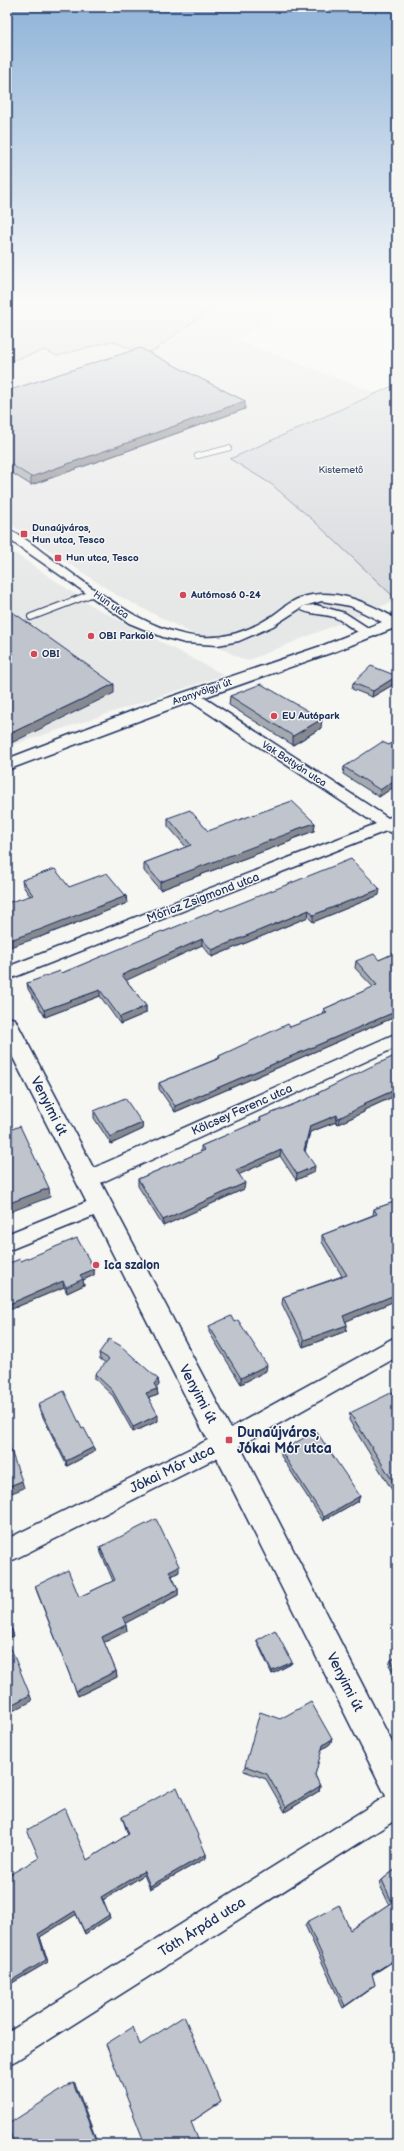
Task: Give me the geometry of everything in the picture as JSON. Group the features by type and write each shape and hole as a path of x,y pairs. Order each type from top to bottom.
{"street":[{"name":"Hun utca","path":"7,533 94,592 119,612 149,628 194,640 222,642 238,639 252,634 272,622 295,612 313,608 327,610 345,618 370,633"},
{"name":"Hun utca","path":"272,622 292,606 305,600 330,598 359,604 396,618"},
{"path":"338,645 348,634 348,624 345,618"},
{"name":"Aranyvölgyi út","path":"7,765 192,696 370,633 396,618"},
{"name":"Vak Bottyán utca","path":"192,696 394,825"},
{"name":"Móricz Zsigmond utca","path":"7,974 394,825"},
{"name":"Venyimi út","path":"7,1025 99,1206 224,1443 397,1784"},
{"name":"Kölcsey Ferenc utca","path":"87,1180 397,1040"},
{"path":"7,1243 99,1206"},
{"name":"Jókai Mór utca","path":"7,1551 224,1443 397,1346"},
{"name":"Tóth Árpád utca","path":"7,2050 397,1804"}],"lane":[{"path":"197,456 228,448"},
{"path":"31,617 94,592"}],"shaded area":[{"path":"7,403 353,403 231,459 266,480 314,521 397,600 249,660 244,660 115,594 7,522"},
{"path":"7,548 94,607 224,675 7,747"}],"green space":[{"name":"Kistemető","path":"354,403 397,403 397,600 314,521 271,484 230,459"}],"building":[{"path":"7,403 238,403 31,477 7,462"},
{"name":"OBI","path":"7,608 114,684 7,735"},
{"path":"371,666 397,676 373,691 353,683"},
{"name":"EU Autópark","path":"261,684 322,719 293,736 230,696"},
{"path":"397,740 396,779 380,790 344,767 382,742 389,745"},
{"path":"292,801 315,823 160,882 144,863 191,845 168,818 190,810 208,831"},
{"path":"351,859 380,889 313,915 309,910 212,950 202,939 122,975 146,1006 120,1017 100,990 44,1010 27,983 60,971 62,973 162,931 163,932 219,909 221,911"},
{"path":"55,869 69,887 107,873 126,896 7,941 7,903 33,895 22,880"},
{"path":"397,952 397,1011 175,1106 159,1083 220,1058 219,1056 288,1024 290,1027 327,1013 324,1009 377,985 356,961 374,954 379,960"},
{"path":"397,1055 397,1089 363,1104 365,1105 339,1118 337,1115 310,1126 304,1150 315,1166 297,1174 281,1150 236,1170 245,1183 163,1220 138,1179 205,1150 201,1146 261,1120 260,1118 319,1094 318,1093"},
{"path":"125,1098 142,1123 110,1137 94,1111"},
{"path":"20,1126 49,1188 7,1204 7,1131"},
{"path":"394,1202 397,1206 397,1264 395,1265 397,1267 397,1294 343,1316 347,1325 304,1340 283,1297 347,1275 322,1235 377,1214 374,1209"},
{"path":"77,1238 94,1269 80,1275 83,1279 66,1287 63,1281 7,1305 7,1264 20,1259 21,1261"},
{"path":"231,1316 234,1322 238,1320 267,1365 241,1378 209,1326"},
{"path":"109,1339 121,1346 158,1379 154,1384 157,1389 146,1393 158,1415 133,1427 112,1390 95,1374 109,1359 99,1353"},
{"path":"397,1390 397,1482 394,1483 350,1413"},
{"path":"64,1391 82,1429 84,1428 94,1447 66,1461 38,1404"},
{"path":"316,1431 360,1496 324,1517 281,1451"},
{"path":"7,1440 22,1481 7,1487"},
{"path":"156,1519 179,1566 169,1571 178,1589 123,1618 126,1625 102,1637 116,1671 76,1691 35,1586 68,1570 79,1597 115,1580 100,1547"},
{"path":"7,1618 12,1630 7,1632"},
{"path":"275,1630 292,1662 272,1671 257,1640"},
{"path":"7,1639 30,1695 7,1707"},
{"path":"397,1657 397,1670 391,1660"},
{"path":"311,1702 332,1739 323,1745 315,1775 320,1786 286,1807 267,1774 245,1766 260,1712 280,1719"},
{"path":"177,1787 206,1854 150,1886 144,1871 101,1897 109,1915 84,1931 75,1911 38,1934 46,1960 7,1983 7,1876 39,1858 27,1830 65,1808 87,1860 129,1834 122,1817"},
{"path":"397,1868 397,1958 372,1974 375,1985 345,2006 307,1922 339,1905 350,1930 392,1902 382,1880"},
{"path":"184,2016 221,2102 191,2122 200,2144 145,2144 106,2044 133,2027 140,2045"},
{"path":"73,2082 97,2144 14,2144 7,2125"}],"place":[{"name":"Dunaújváros, Hun utca, Tesco","path":"24,534"},
{"name":"Hun utca, Tesco","path":"58,558"},
{"name":"Autómosó 0-24","path":"183,595"},
{"name":"OBI Parkoló","path":"91,636"},
{"name":"OBI","path":"34,654"},
{"name":"EU Autópark","path":"274,716"},
{"name":"Ica szalon","path":"96,1265"},
{"name":"Dunaújváros, Jókai Mór utca","path":"229,1440"}]}
